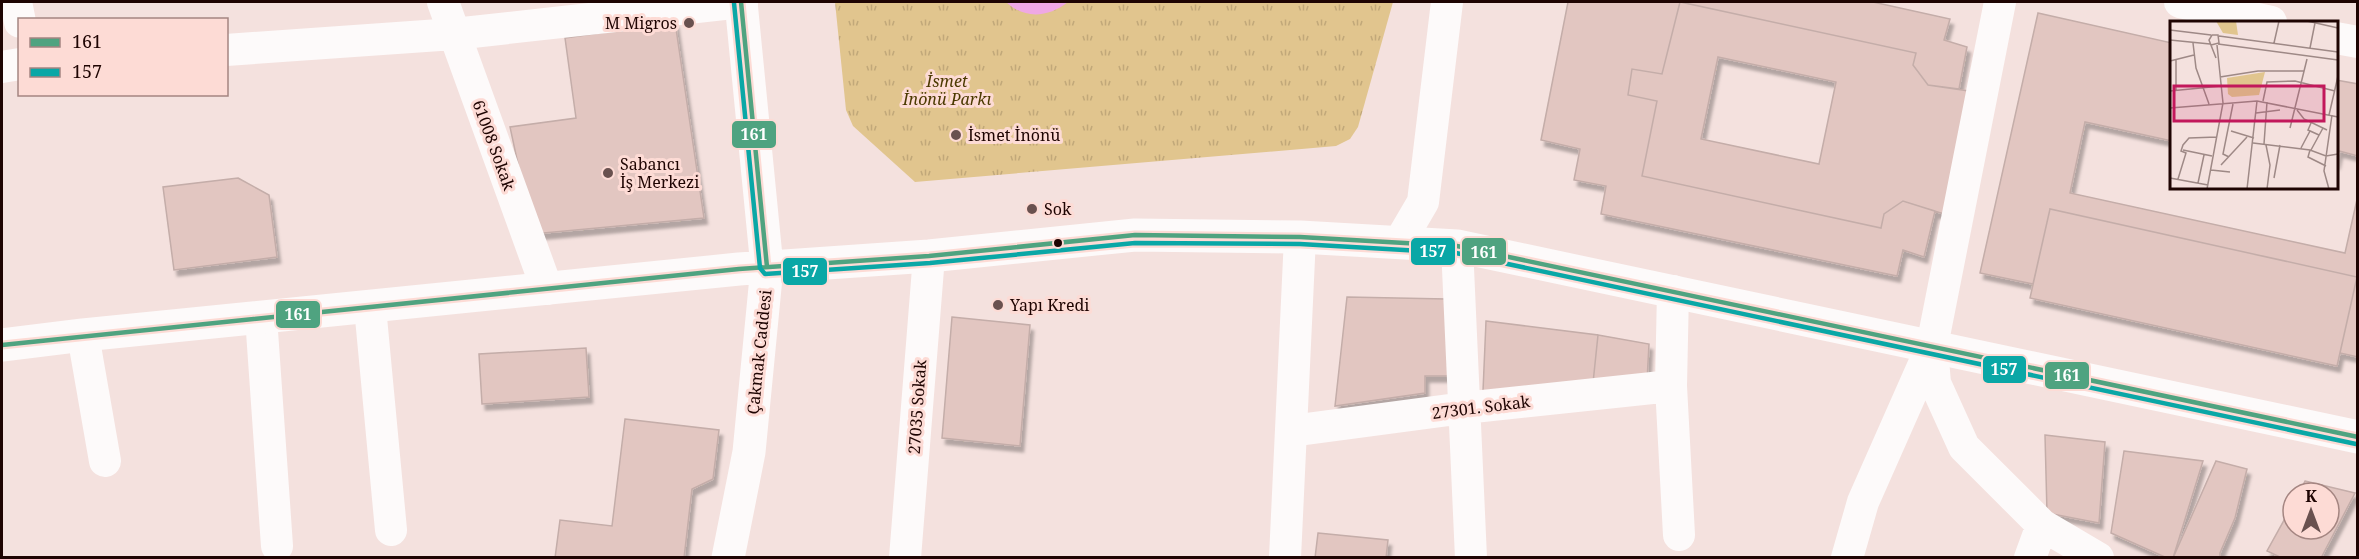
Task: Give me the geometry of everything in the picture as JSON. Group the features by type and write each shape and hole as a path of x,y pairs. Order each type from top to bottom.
{"main road":[{"name":"Çakmak Caddesi","path":"728,558 749,452 767,267 742,2"},
{"path":"2,345 767,267 928,256 1135,235 1300,237 1457,246 2358,437"}],"street":[{"path":"16,2 19,18"},
{"name":"61008 Sokak","path":"443,2 547,289"},
{"path":"228,50 454,34 742,2"},
{"path":"1399,243 1423,202 1447,2"},
{"path":"1846,558 1863,502 1932,346 2000,2"},
{"path":"2180,2 2266,21"},
{"path":"2338,38 2358,42"},
{"path":"2,67 18,64"},
{"path":"1285,558 1300,237"},
{"path":"1457,246 1471,558"},
{"name":"27035 Sokak","path":"905,558 928,256"},
{"path":"1673,291 1671,386 1679,535"},
{"path":"370,307 391,530"},
{"path":"261,317 277,546"},
{"path":"83,335 105,461"},
{"path":"1932,346 1935,383 1964,447 2042,525 2098,558"},
{"name":"27301. Sokak","path":"1291,431 1464,408 1671,386"},
{"path":"2030,558 2042,525"}],"green space":[{"name":"İsmet İnönü Parkı","path":"835,2 1393,2 1358,127 1350,139 1336,146 915,182 853,126 846,110"}],"shaded area":[{"path":"1006,2 1068,2 1053,11 1029,14 1013,8"}],"building":[{"path":"1568,2 1680,2 1662,74 1632,69 1628,95 1657,101 1642,176 1881,228 1884,214 1903,201 1935,211 1924,257 1903,250 1897,276 1601,214 1606,186 1574,180 1580,149 1541,140"},
{"path":"1680,2 1873,2 1950,19 1944,40 1967,47 1959,89 1928,85 1913,65 1916,53"},
{"path":"1680,2 1916,53 1913,65 1928,85 1969,91 1944,214 1903,201 1884,214 1881,228 1642,176 1657,101 1628,95 1632,69 1662,74","holes":["1718,57 1836,82 1819,164 1701,139"]},
{"path":"2038,13 2170,43 2170,141 2085,122 2070,193 2345,253 2358,195 2358,357 2340,353 2357,277 2050,209 2033,284 1980,273"},
{"name":"Sabancı İş Merkezi","path":"675,22 704,218 533,234 510,127 576,118 565,38"},
{"path":"2338,80 2358,84 2358,156 2339,151 2338,155"},
{"path":"238,178 269,195 277,257 174,270 163,187"},
{"path":"2050,209 2357,277 2337,366 2030,298"},
{"path":"1347,297 1446,299 1448,376 1425,376 1425,393 1335,406"},
{"path":"952,317 1030,325 1020,446 942,438"},
{"path":"1486,321 1598,335 1593,383 1483,391"},
{"path":"1598,335 1649,344 1647,381 1593,383"},
{"path":"586,348 589,397 482,404 479,354"},
{"path":"625,419 719,430 713,479 692,489 684,558 555,558 560,520 612,526"},
{"path":"2045,435 2105,442 2099,523 2047,513"},
{"path":"2124,451 2203,461 2173,558 2167,558 2111,533"},
{"path":"2216,461 2247,469 2235,518 2220,558 2173,558"},
{"path":"2341,490 2355,493 2341,520"},
{"path":"2281,526 2281,541 2330,541 2321,558 2282,558 2267,551"},
{"path":"1318,533 1388,540 1386,558 1315,558"}],"transit line":[{"name":"161","path":"741,2 767,267"},
{"name":"157","path":"734,3 760,268 765,274 930,263 1135,243 1300,244 1456,253 2356,444"},
{"name":"161","path":"2,345 739,269 929,256 1135,235 1300,237 1457,246 2358,437"}],"place":[{"name":"M Migros","path":"689,23"},
{"name":"İsmet İnönü","path":"956,135"},
{"name":"Sabancı İş Merkezi","path":"608,173"},
{"name":"Sok","path":"1032,209"},
{"name":"Yapı Kredi","path":"998,305"}]}
